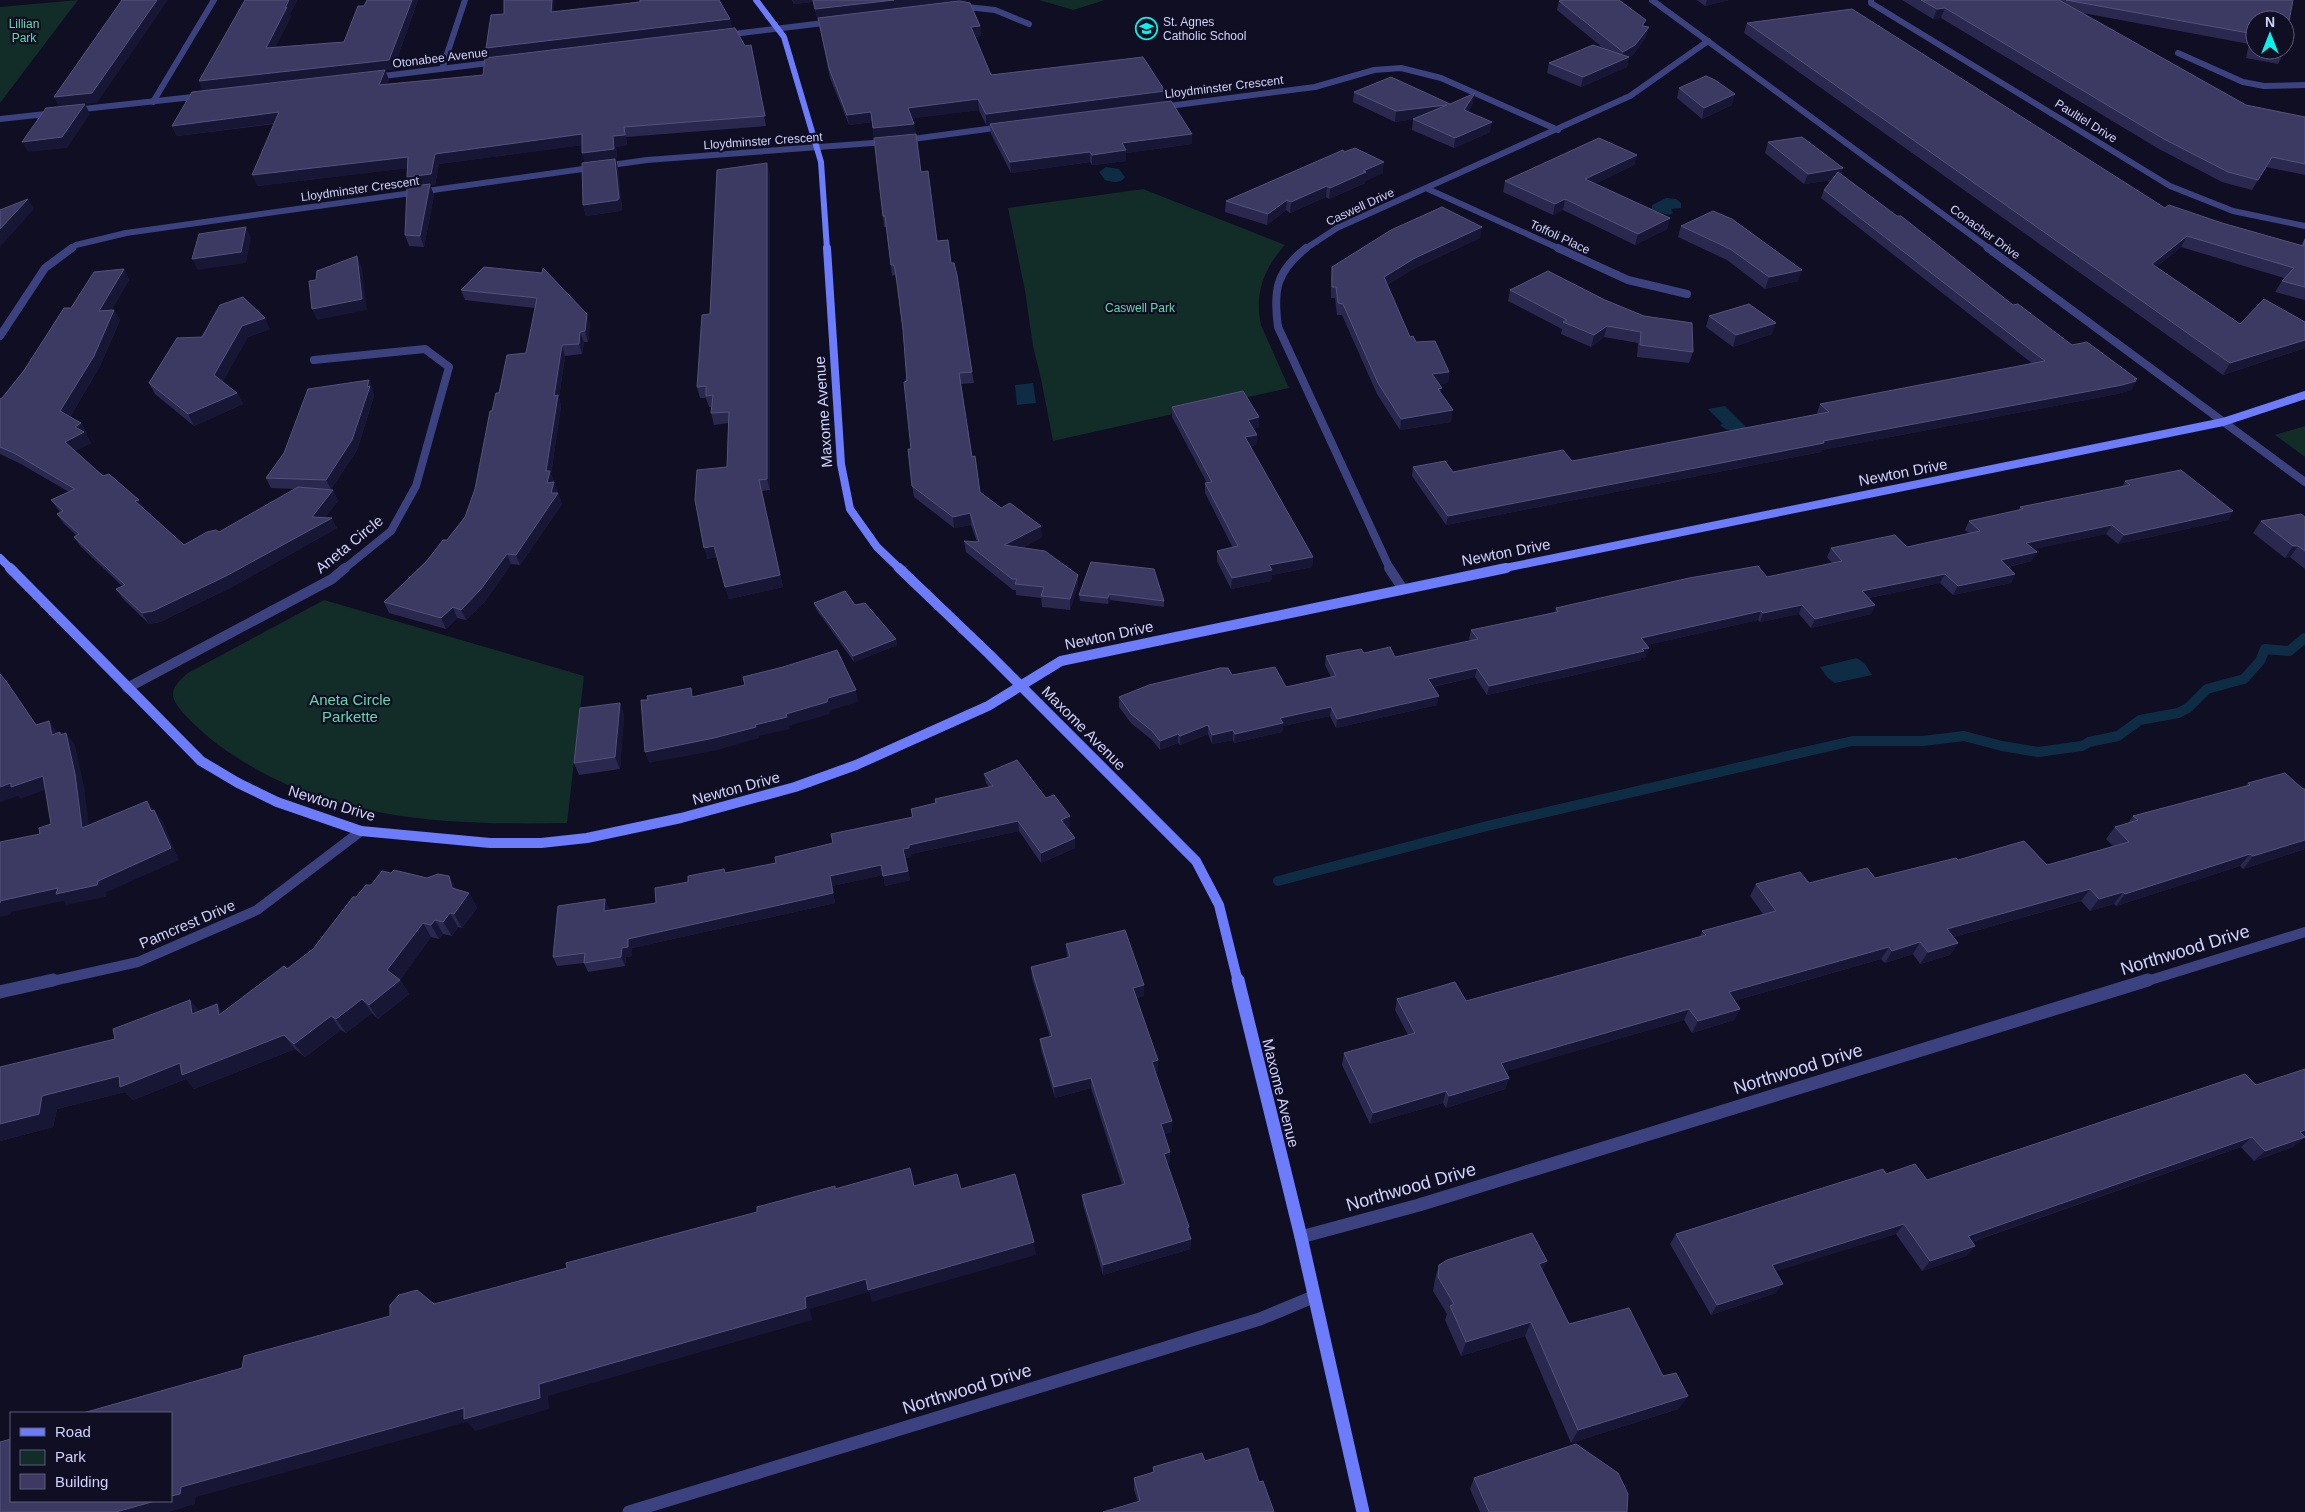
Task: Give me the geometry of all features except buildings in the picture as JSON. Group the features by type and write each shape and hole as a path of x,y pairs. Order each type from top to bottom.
{"street":[{"path":"153,102 214,0"},
{"path":"442,69 465,0"},
{"name":"Maxome Avenue","path":"756,0 776,29 784,37 821,162 841,464 850,509 877,547 1021,686 1196,861 1218,905 1301,1237 1363,1512"},
{"name":"Conacher Drive","path":"1652,0 2305,482"},
{"name":"Paultiel Drive","path":"1871,0 1871,3 2170,186 2233,211 2305,226"},
{"path":"951,7 983,7 1008,14 1029,24"},
{"path":"718,36 838,22"},
{"name":"Caswell Drive","path":"1403,588 1390,570 1278,327 1275,298 1282,270 1305,248 1337,228 1428,189 1630,96 1708,42"},
{"path":"2178,53 2243,82 2280,87 2305,85"},
{"name":"Otonabee Avenue","path":"365,78 501,62"},
{"name":"Lloydminster Crescent","path":"1149,108 1315,87 1374,70 1402,68 1441,78 1558,130"},
{"path":"0,119 211,95"},
{"name":"Lloydminster Crescent","path":"0,336 45,268 76,245 126,233 647,160 818,148 1013,126"},
{"name":"Toffoli Place","path":"1428,189 1628,280 1688,294"},
{"name":"Aneta Circle","path":"126,688 332,579 391,531 416,486 449,367 425,349 314,360"},
{"name":"Newton Drive","path":"0,558 126,688 201,761 238,783 277,802 362,831 490,843 540,843 587,838 681,818 795,787 856,765 988,706 1061,661 1403,588 2223,422 2305,395"},
{"name":"Pamcrest Drive","path":"0,992 138,962 257,910 362,831"},
{"name":"Northwood Drive","path":"1301,1237 1419,1205 2305,932"},
{"name":"Northwood Drive","path":"629,1512 1260,1319 1313,1297"}],"green space":[{"name":"Lillian Park","path":"78,0 0,103 0,7"},
{"path":"1039,0 1105,0 1073,10"},
{"name":"Caswell Park","path":"1143,189 1285,245 1266,272 1260,292 1259,314 1261,325 1289,388 1053,441 1033,346 1025,291 1008,208"},
{"path":"2305,426 2305,457 2275,435"},
{"name":"Aneta Circle Parkette","path":"324,600 584,676 567,823 483,823 401,816 360,808 320,797 281,782 244,762 214,742 177,705 173,695 174,690 176,685 188,673"}],"water":[{"path":"1106,167 1119,169 1125,177 1119,182 1105,180 1099,172"},
{"path":"1666,198 1676,199 1681,203 1681,208 1671,209 1673,213 1669,215 1652,210 1652,205"},
{"path":"1033,383 1036,403 1017,405 1015,385"},
{"path":"1725,406 1747,428 1733,430 1723,428 1720,425 1723,424 1708,409"},
{"path":"1857,658 1865,664 1872,675 1835,683 1827,677 1820,667"}],"waterway":[{"path":"1278,881 1487,826 1852,741 1923,741 1964,736 2002,746 2038,752 2082,746 2089,742 2118,736 2140,720 2178,713 2188,708 2207,689 2244,679 2260,661 2265,649 2289,651 2305,638"}],"place":[{"name":"St. Agnes Catholic School","path":"1147,29"}]}
